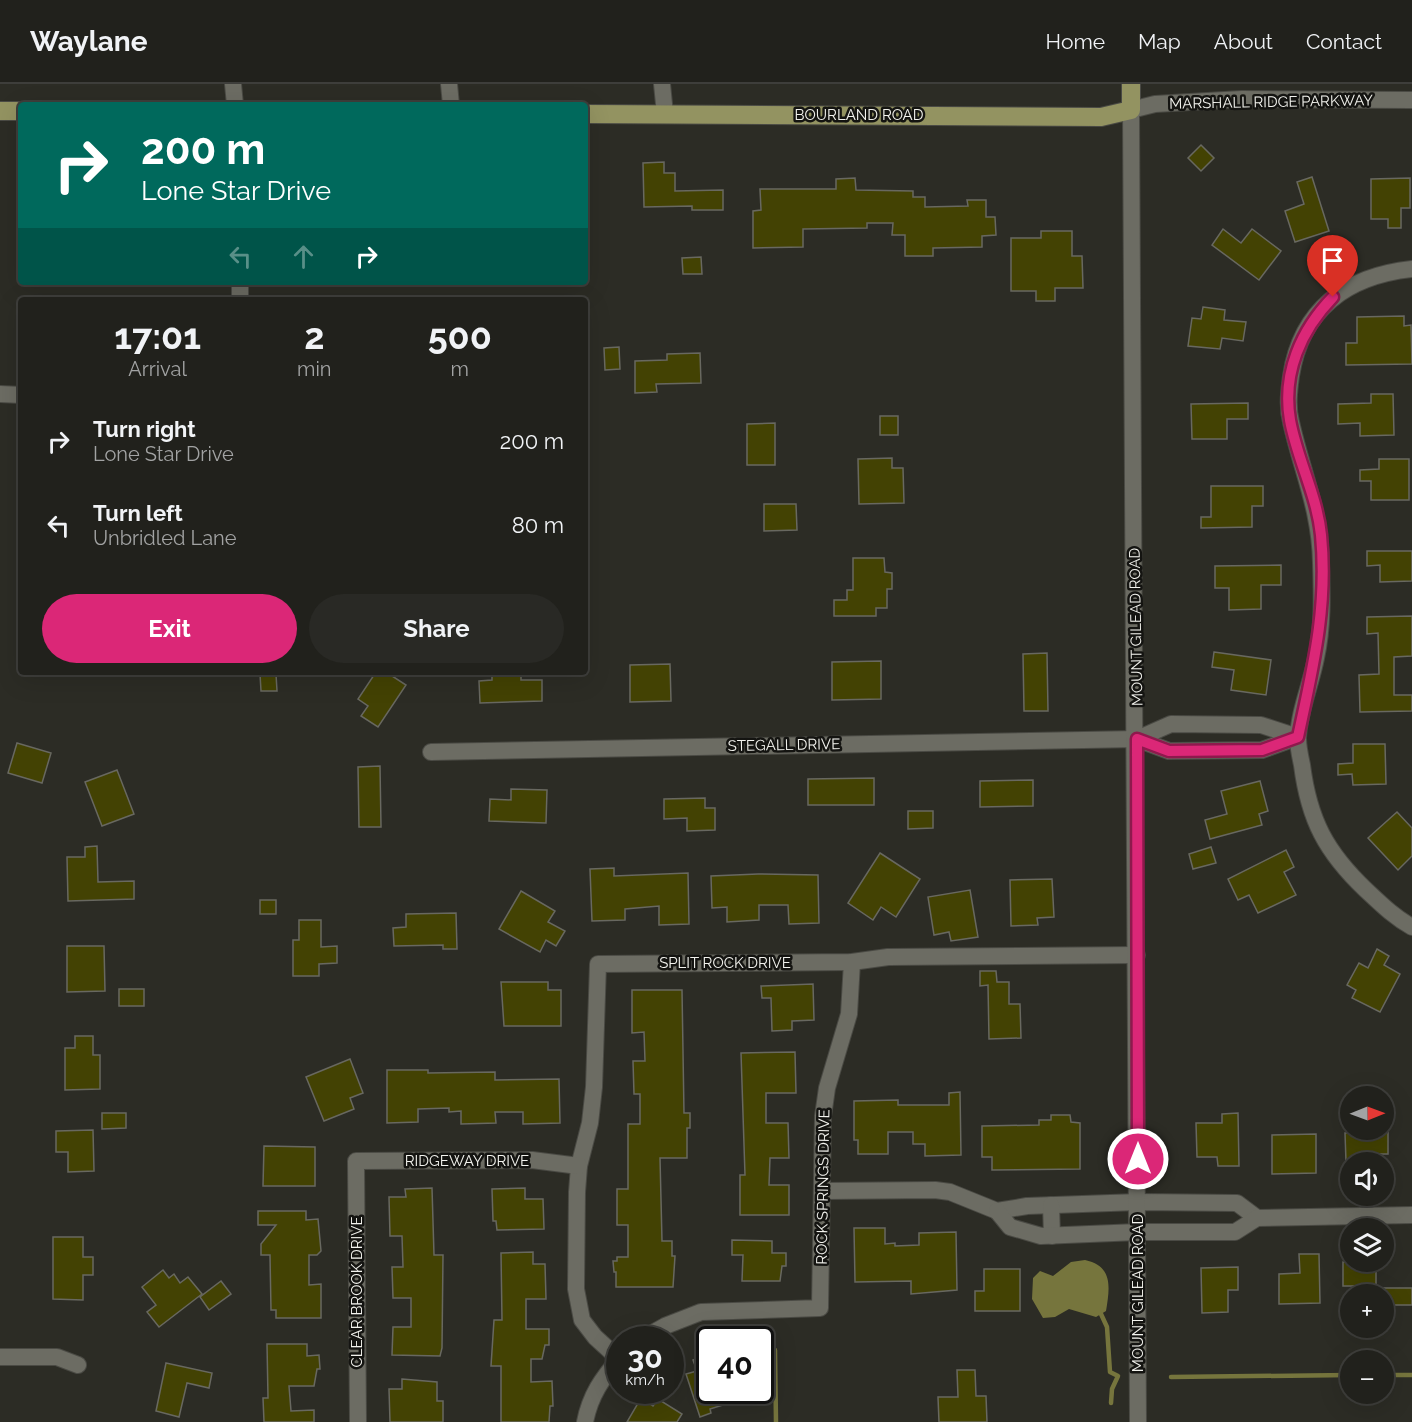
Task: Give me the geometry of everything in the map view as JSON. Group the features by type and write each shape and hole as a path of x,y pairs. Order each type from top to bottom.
{"main road":[{"name":"MOUNT GILEAD ROAD","path":"1131,84 1131,110"},
{"name":"BOURLAND ROAD","path":"588,114 1101,117 1131,110"},
{"path":"0,111 18,111"}],"street":[{"path":"233,84 235,102"},
{"path":"449,84 451,102"},
{"path":"662,84 665,114"},
{"name":"MARSHALL RIDGE PARKWAY","path":"1131,110 1155,104 1242,99 1412,100"},
{"name":"MOUNT GILEAD ROAD","path":"1131,110 1137,739 1138,1422"},
{"path":"1412,269 1366,278 1333,297 1305,330 1296,350 1289,394 1290,420 1316,505 1321,534 1322,608 1317,656 1298,737 1305,795 1329,850 1345,870 1388,911 1412,927"},
{"path":"0,394 18,395"},
{"path":"1137,739 1171,724 1261,725 1298,737"},
{"path":"1137,739 1169,751 1262,750 1298,737"},
{"name":"STEGALL DRIVE","path":"431,752 1137,739"},
{"name":"SPLIT ROCK DRIVE","path":"579,1166 590,1123 594,1088 598,964 852,962 888,957 1137,955"},
{"name":"ROCK SPRINGS DRIVE","path":"665,1326 701,1312 820,1308 825,1100 849,1014 852,962"},
{"name":"RIDGEWAY DRIVE","path":"356,1161 532,1160 579,1166"},
{"name":"CLEAR BROOK DRIVE","path":"356,1161 358,1422"},
{"path":"579,1166 576,1209 578,1310 582,1320 606,1347"},
{"path":"823,1191 935,1190 950,1192 997,1211 1010,1227 1026,1234 1052,1236 1138,1232 1235,1232 1257,1218 1412,1215"},
{"path":"997,1211 1027,1206 1138,1202 1237,1203 1257,1218"},
{"path":"1051,1205 1052,1236"},
{"path":"0,1357 57,1357 78,1365"},
{"path":"585,1422 589,1404 606,1374"}],"shaded area":[{"path":"1085,1260 1101,1267 1108,1279 1106,1311 1096,1317 1069,1309 1055,1317 1043,1318 1032,1299 1033,1278 1040,1271 1053,1276 1071,1262"}],"building":[{"path":"1201,145 1214,158 1201,171 1188,158"},
{"path":"664,162 664,173 675,173 675,191 723,190 723,210 692,210 692,206 644,207 643,163"},
{"path":"1312,177 1329,231 1295,242 1285,211 1304,204 1297,182"},
{"path":"855,178 856,190 913,191 913,197 925,197 925,207 968,206 967,200 986,200 986,217 995,217 996,235 982,236 982,247 933,248 933,256 905,256 905,235 892,235 893,223 867,223 867,228 803,229 803,247 753,248 753,211 761,210 760,189 836,189 836,179"},
{"path":"1410,178 1410,208 1401,208 1401,228 1388,228 1388,219 1371,219 1371,179"},
{"path":"1223,229 1241,243 1252,229 1281,251 1259,280 1212,245"},
{"path":"1041,231 1072,231 1072,256 1082,256 1083,288 1055,288 1055,301 1036,301 1036,291 1011,291 1011,238 1041,238"},
{"path":"701,257 702,274 683,274 682,258"},
{"path":"1203,307 1225,310 1224,320 1246,322 1243,341 1222,338 1220,349 1188,346 1192,318 1201,319"},
{"path":"1404,316 1404,326 1411,325 1412,364 1346,365 1346,343 1357,343 1357,317"},
{"path":"619,347 620,369 605,370 604,348"},
{"path":"700,353 701,383 656,384 657,392 635,393 635,361 667,360 667,354"},
{"path":"1371,394 1393,394 1394,435 1360,436 1360,423 1338,424 1338,404 1371,403"},
{"path":"1248,403 1248,419 1227,419 1227,439 1192,439 1191,404"},
{"path":"880,416 898,416 898,435 880,435"},
{"path":"775,423 775,465 747,465 747,424"},
{"path":"892,458 892,468 903,468 904,503 859,504 858,459"},
{"path":"1379,459 1409,459 1409,500 1371,500 1371,481 1360,481 1360,470 1379,469"},
{"path":"1211,486 1263,486 1263,506 1252,506 1252,527 1201,528 1201,517 1211,517"},
{"path":"764,504 796,504 797,530 764,531"},
{"path":"1367,551 1412,551 1412,581 1380,582 1380,565 1367,566"},
{"path":"853,558 884,558 885,572 892,573 892,589 887,589 887,608 876,608 876,616 834,616 834,600 847,600 847,590 853,590"},
{"path":"1281,565 1281,585 1261,585 1261,609 1229,610 1229,588 1215,588 1215,566"},
{"path":"1412,616 1412,656 1394,657 1394,695 1412,695 1412,711 1360,712 1359,675 1379,674 1378,633 1367,634 1367,617"},
{"path":"1214,652 1271,660 1266,695 1231,690 1234,670 1212,667"},
{"path":"1047,653 1048,711 1024,711 1023,654"},
{"path":"881,661 881,699 832,700 832,662"},
{"path":"670,664 671,701 630,702 630,665"},
{"path":"260,675 276,675 277,691 261,691"},
{"path":"374,675 391,675 406,685 378,727 361,716 368,706 358,699"},
{"path":"492,675 521,675 521,680 542,680 542,701 480,703 479,681 492,680"},
{"path":"17,743 51,753 42,783 8,773"},
{"path":"1353,744 1385,744 1386,784 1353,785 1352,774 1338,775 1338,764 1353,763"},
{"path":"380,766 381,827 359,827 358,767"},
{"path":"117,770 134,814 102,826 85,782"},
{"path":"874,778 874,805 808,805 808,779"},
{"path":"1033,780 1033,806 980,807 980,781"},
{"path":"1260,781 1268,811 1259,814 1262,825 1210,839 1205,820 1227,814 1221,791"},
{"path":"511,789 547,790 546,823 489,821 490,799 511,800"},
{"path":"705,798 705,808 715,808 715,830 687,831 687,818 664,819 664,799"},
{"path":"908,811 933,811 933,828 908,829"},
{"path":"1397,812 1412,828 1412,856 1398,870 1368,838"},
{"path":"97,846 98,882 134,881 134,899 68,901 67,857 85,857 85,847"},
{"path":"1211,847 1216,863 1193,869 1189,854"},
{"path":"1286,850 1294,867 1284,872 1296,895 1258,913 1249,895 1238,900 1228,879"},
{"path":"880,853 920,879 896,917 881,907 873,920 848,903"},
{"path":"614,868 614,876 688,873 689,924 659,925 659,906 625,909 625,920 592,921 590,869"},
{"path":"818,875 819,923 789,924 788,905 759,905 759,920 727,922 727,907 712,908 711,876"},
{"path":"1052,879 1054,917 1037,918 1038,925 1011,926 1010,880"},
{"path":"970,890 978,937 951,941 949,932 934,935 928,897"},
{"path":"521,891 555,911 548,922 565,931 556,946 546,940 540,952 499,929"},
{"path":"260,900 276,900 276,914 260,914"},
{"path":"456,913 457,949 443,949 443,945 394,946 393,928 406,927 406,914"},
{"path":"299,920 321,920 321,947 337,946 337,963 319,964 319,976 293,976 293,940 299,940"},
{"path":"67,946 104,946 105,991 67,992"},
{"path":"1377,949 1389,956 1384,965 1400,974 1380,1012 1352,998 1356,990 1347,985 1359,963 1368,968"},
{"path":"980,971 996,971 997,982 1009,982 1009,1004 1020,1004 1021,1038 989,1039 988,985 980,986"},
{"path":"501,982 548,982 548,990 561,990 561,1026 504,1026"},
{"path":"813,984 814,1020 792,1021 792,1030 772,1031 771,998 762,998 761,986"},
{"path":"119,989 144,989 144,1006 119,1006"},
{"path":"632,990 682,990 684,1113 690,1113 690,1128 687,1128 687,1158 660,1158 662,1241 672,1241 672,1256 675,1256 673,1287 616,1287 613,1261 617,1261 617,1257 628,1257 628,1225 617,1225 617,1189 628,1189 628,1124 640,1124 640,1094 634,1094 633,1061 645,1061 644,1032 632,1033"},
{"path":"75,1036 93,1036 93,1055 100,1055 100,1089 65,1090 65,1048 75,1048"},
{"path":"795,1052 796,1093 766,1093 766,1123 788,1123 789,1158 770,1158 769,1185 789,1185 789,1215 740,1215 740,1175 745,1175 741,1053"},
{"path":"350,1059 363,1093 350,1098 354,1109 324,1121 306,1077"},
{"path":"387,1070 428,1070 428,1073 495,1072 495,1080 559,1079 560,1123 523,1124 523,1112 495,1112 496,1123 461,1124 461,1111 449,1112 449,1108 418,1109 418,1122 387,1123"},
{"path":"960,1092 961,1155 925,1156 925,1144 913,1144 913,1132 888,1132 888,1154 858,1154 858,1140 854,1140 854,1101 898,1100 898,1105 949,1105 949,1093"},
{"path":"102,1113 126,1113 126,1128 102,1129"},
{"path":"1238,1113 1239,1166 1218,1166 1217,1157 1197,1157 1196,1123 1222,1123 1222,1114"},
{"path":"1051,1115 1070,1115 1071,1122 1080,1123 1080,1169 992,1170 992,1157 982,1157 982,1126 1039,1125 1039,1120 1051,1120"},
{"path":"93,1130 94,1171 68,1172 68,1152 56,1152 56,1131"},
{"path":"1316,1134 1316,1173 1272,1174 1272,1135"},
{"path":"1345,1140 1388,1140 1388,1152 1346,1152"},
{"path":"264,1146 315,1147 315,1186 263,1186"},
{"path":"432,1188 434,1255 443,1255 442,1348 440,1356 392,1355 393,1327 411,1327 411,1298 393,1298 392,1267 403,1267 402,1236 390,1236 389,1197 406,1197 405,1189"},
{"path":"525,1188 525,1199 543,1199 544,1229 497,1230 496,1221 493,1221 492,1189"},
{"path":"258,1211 306,1211 306,1220 318,1219 321,1251 317,1255 309,1255 309,1285 321,1284 321,1318 276,1318 276,1310 271,1310 270,1255 261,1255 261,1244 276,1225 258,1225"},
{"path":"854,1228 885,1228 885,1244 895,1243 895,1246 919,1245 919,1233 956,1232 957,1290 911,1294 911,1281 855,1282"},
{"path":"53,1237 83,1237 83,1257 93,1257 93,1275 83,1275 83,1300 53,1299"},
{"path":"732,1240 772,1241 772,1253 786,1253 786,1266 782,1266 780,1281 742,1281 743,1255 732,1255"},
{"path":"533,1252 533,1264 545,1264 546,1299 526,1299 526,1329 549,1329 549,1345 545,1345 542,1359 531,1359 531,1382 552,1381 553,1406 550,1406 549,1422 501,1422 501,1366 491,1366 494,1320 502,1320 501,1253"},
{"path":"1299,1254 1319,1254 1320,1303 1279,1304 1279,1274 1300,1273"},
{"path":"1238,1267 1238,1290 1228,1290 1228,1312 1202,1313 1201,1268"},
{"path":"984,1269 1020,1269 1020,1311 975,1311 975,1291 984,1291"},
{"path":"163,1270 169,1278 174,1274 180,1283 188,1277 202,1294 159,1327 147,1312 156,1305 142,1287"},
{"path":"1343,1272 1376,1272 1376,1284 1343,1284"},
{"path":"221,1281 231,1294 209,1310 200,1297"},
{"path":"1394,1288 1412,1288 1412,1305 1394,1305"},
{"path":"267,1344 307,1344 307,1356 319,1355 320,1369 317,1369 314,1386 289,1386 291,1411 314,1410 314,1422 264,1422 263,1398 268,1398"},
{"path":"166,1363 212,1373 209,1388 187,1383 179,1417 156,1411"},
{"path":"957,1370 975,1370 976,1396 986,1396 987,1422 939,1422 938,1397 958,1397"},
{"path":"696,1371 696,1404 726,1404 710,1409 711,1413 700,1417 686,1374"},
{"path":"402,1379 437,1382 437,1401 443,1401 443,1422 390,1422 389,1389 402,1389"},
{"path":"638,1404 653,1406 666,1404 682,1414 677,1422 627,1422"}],"waterway":[{"path":"1101,1314 1107,1327 1110,1372 1118,1376 1112,1389 1111,1403"},
{"path":"775,1350 776,1422"},
{"path":"1171,1377 1340,1375"},
{"path":"1394,1375 1412,1375"}],"route":[{"path":"1138,1159 1137,739 1169,751 1262,750 1298,737 1317,656 1322,608 1321,534 1316,505 1290,420 1289,394 1296,350 1305,330 1333,297"}]}
